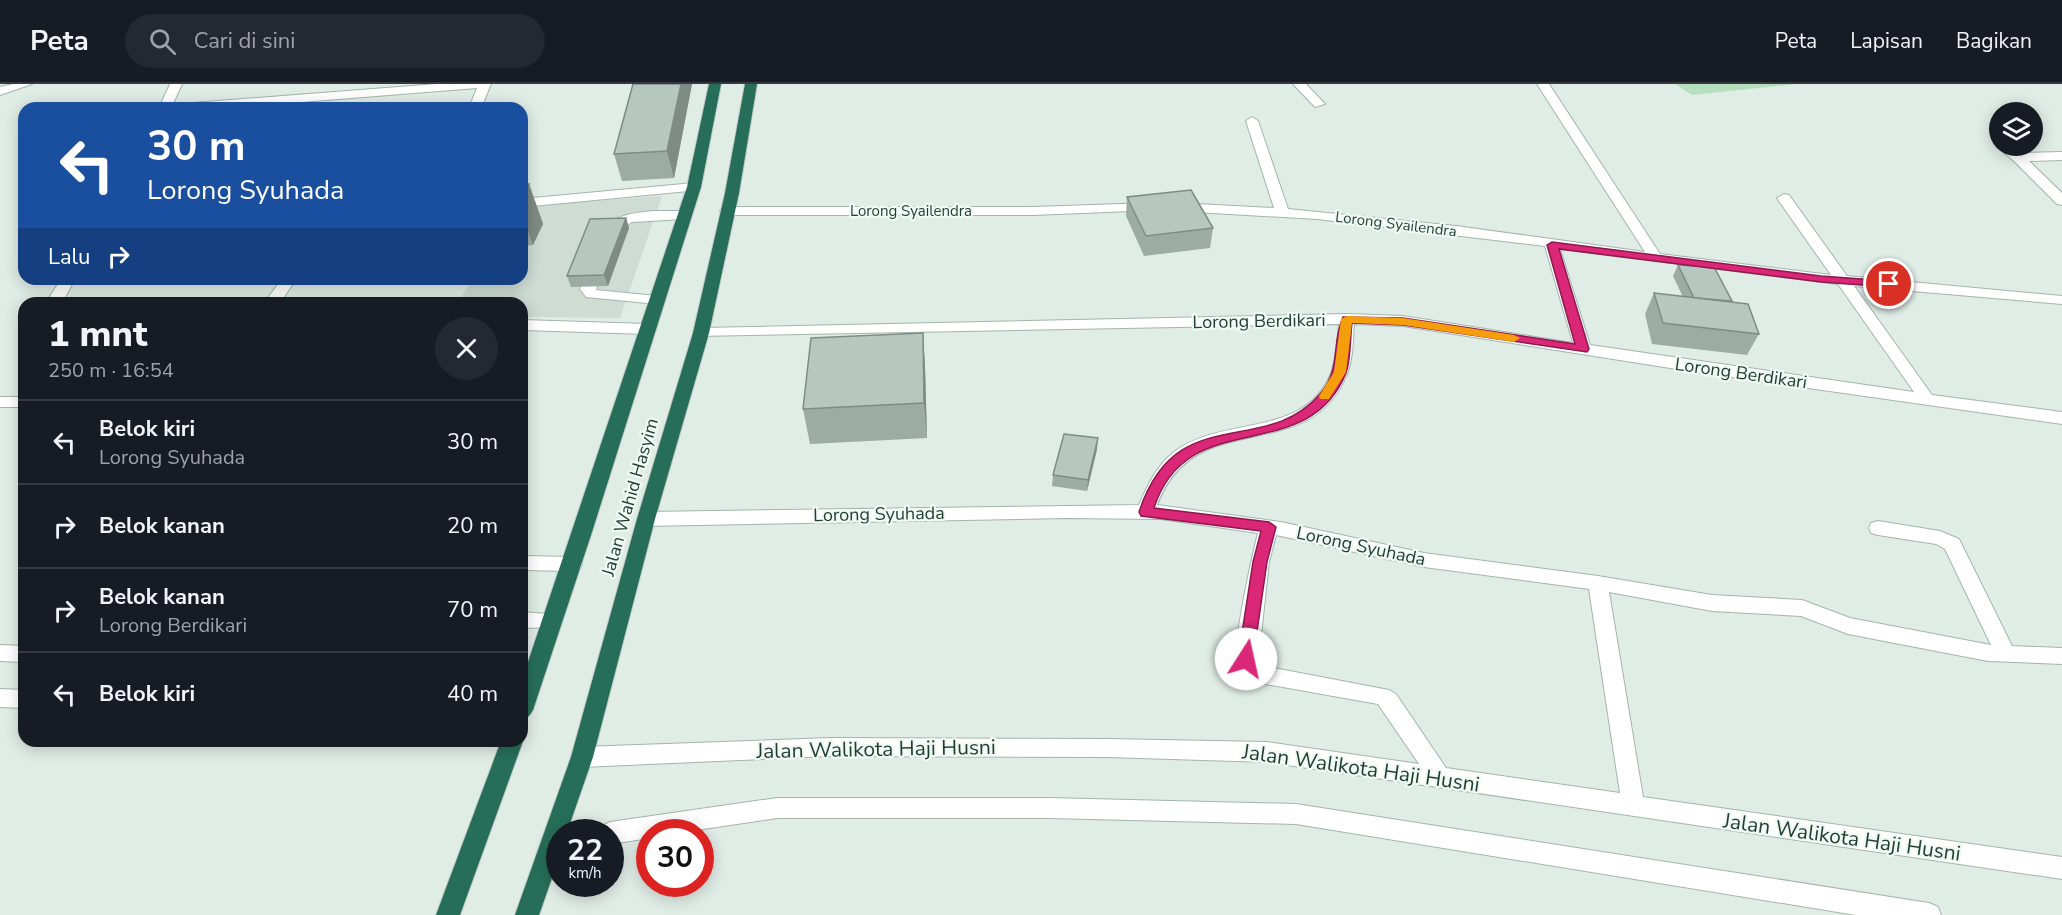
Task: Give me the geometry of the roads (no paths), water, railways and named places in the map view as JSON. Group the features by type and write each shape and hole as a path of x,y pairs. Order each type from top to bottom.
{"highway":[{"name":"Jalan Wahid Hasyim","path":"528,692 573,564 694,187 715,84"},
{"name":"Jalan Wahid Hasyim","path":"563,819 582,757 646,519 701,333 728,212 751,84"},
{"path":"448,915 482,828 510,747"},
{"name":"Jalan Wahid Hasyim","path":"526,915 546,866"}],"street":[{"path":"0,91 26,84"},
{"path":"168,102 176,84"},
{"path":"326,102 484,84 478,102"},
{"path":"1299,84 1319,104"},
{"path":"1543,84 1583,142 1655,257"},
{"path":"1252,121 1282,211"},
{"path":"2018,157 2062,156"},
{"path":"2018,157 2062,201"},
{"path":"528,202 694,187"},
{"path":"1784,198 1928,399"},
{"name":"Lorong Syailendra","path":"728,212 1033,211 1160,206 1282,211 1845,281 2062,300"},
{"path":"657,300 596,297 587,289 613,224 626,219 684,215"},
{"path":"1552,245 1583,349"},
{"path":"1146,512 1153,490 1168,468 1188,451 1226,437 1267,430 1293,421 1313,410 1340,372 1347,319"},
{"name":"Lorong Berdikari","path":"701,333 1347,319 1403,321 2062,418"},
{"path":"528,325 647,329"},
{"path":"0,402 18,402"},
{"name":"Lorong Syuhada","path":"646,519 1064,511 1146,512 1269,527 1424,560 1598,583 1712,603 1802,608 1848,626 2006,654 2062,656"},
{"path":"1269,527 1260,562 1246,659 1251,668 1260,674 1382,696 1389,700 1440,778"},
{"path":"1878,528 1940,538 1952,544 2006,654"},
{"path":"528,563 573,564"},
{"path":"1598,583 1633,807"},
{"path":"528,620 552,621"},
{"path":"0,652 18,654"},
{"path":"0,698 18,699"},
{"name":"Jalan Walikota Haji Husni","path":"582,757 830,747 1107,748 1267,752 2062,868"},
{"path":"624,831 777,808 1049,808 1296,814 1929,915"}]}
